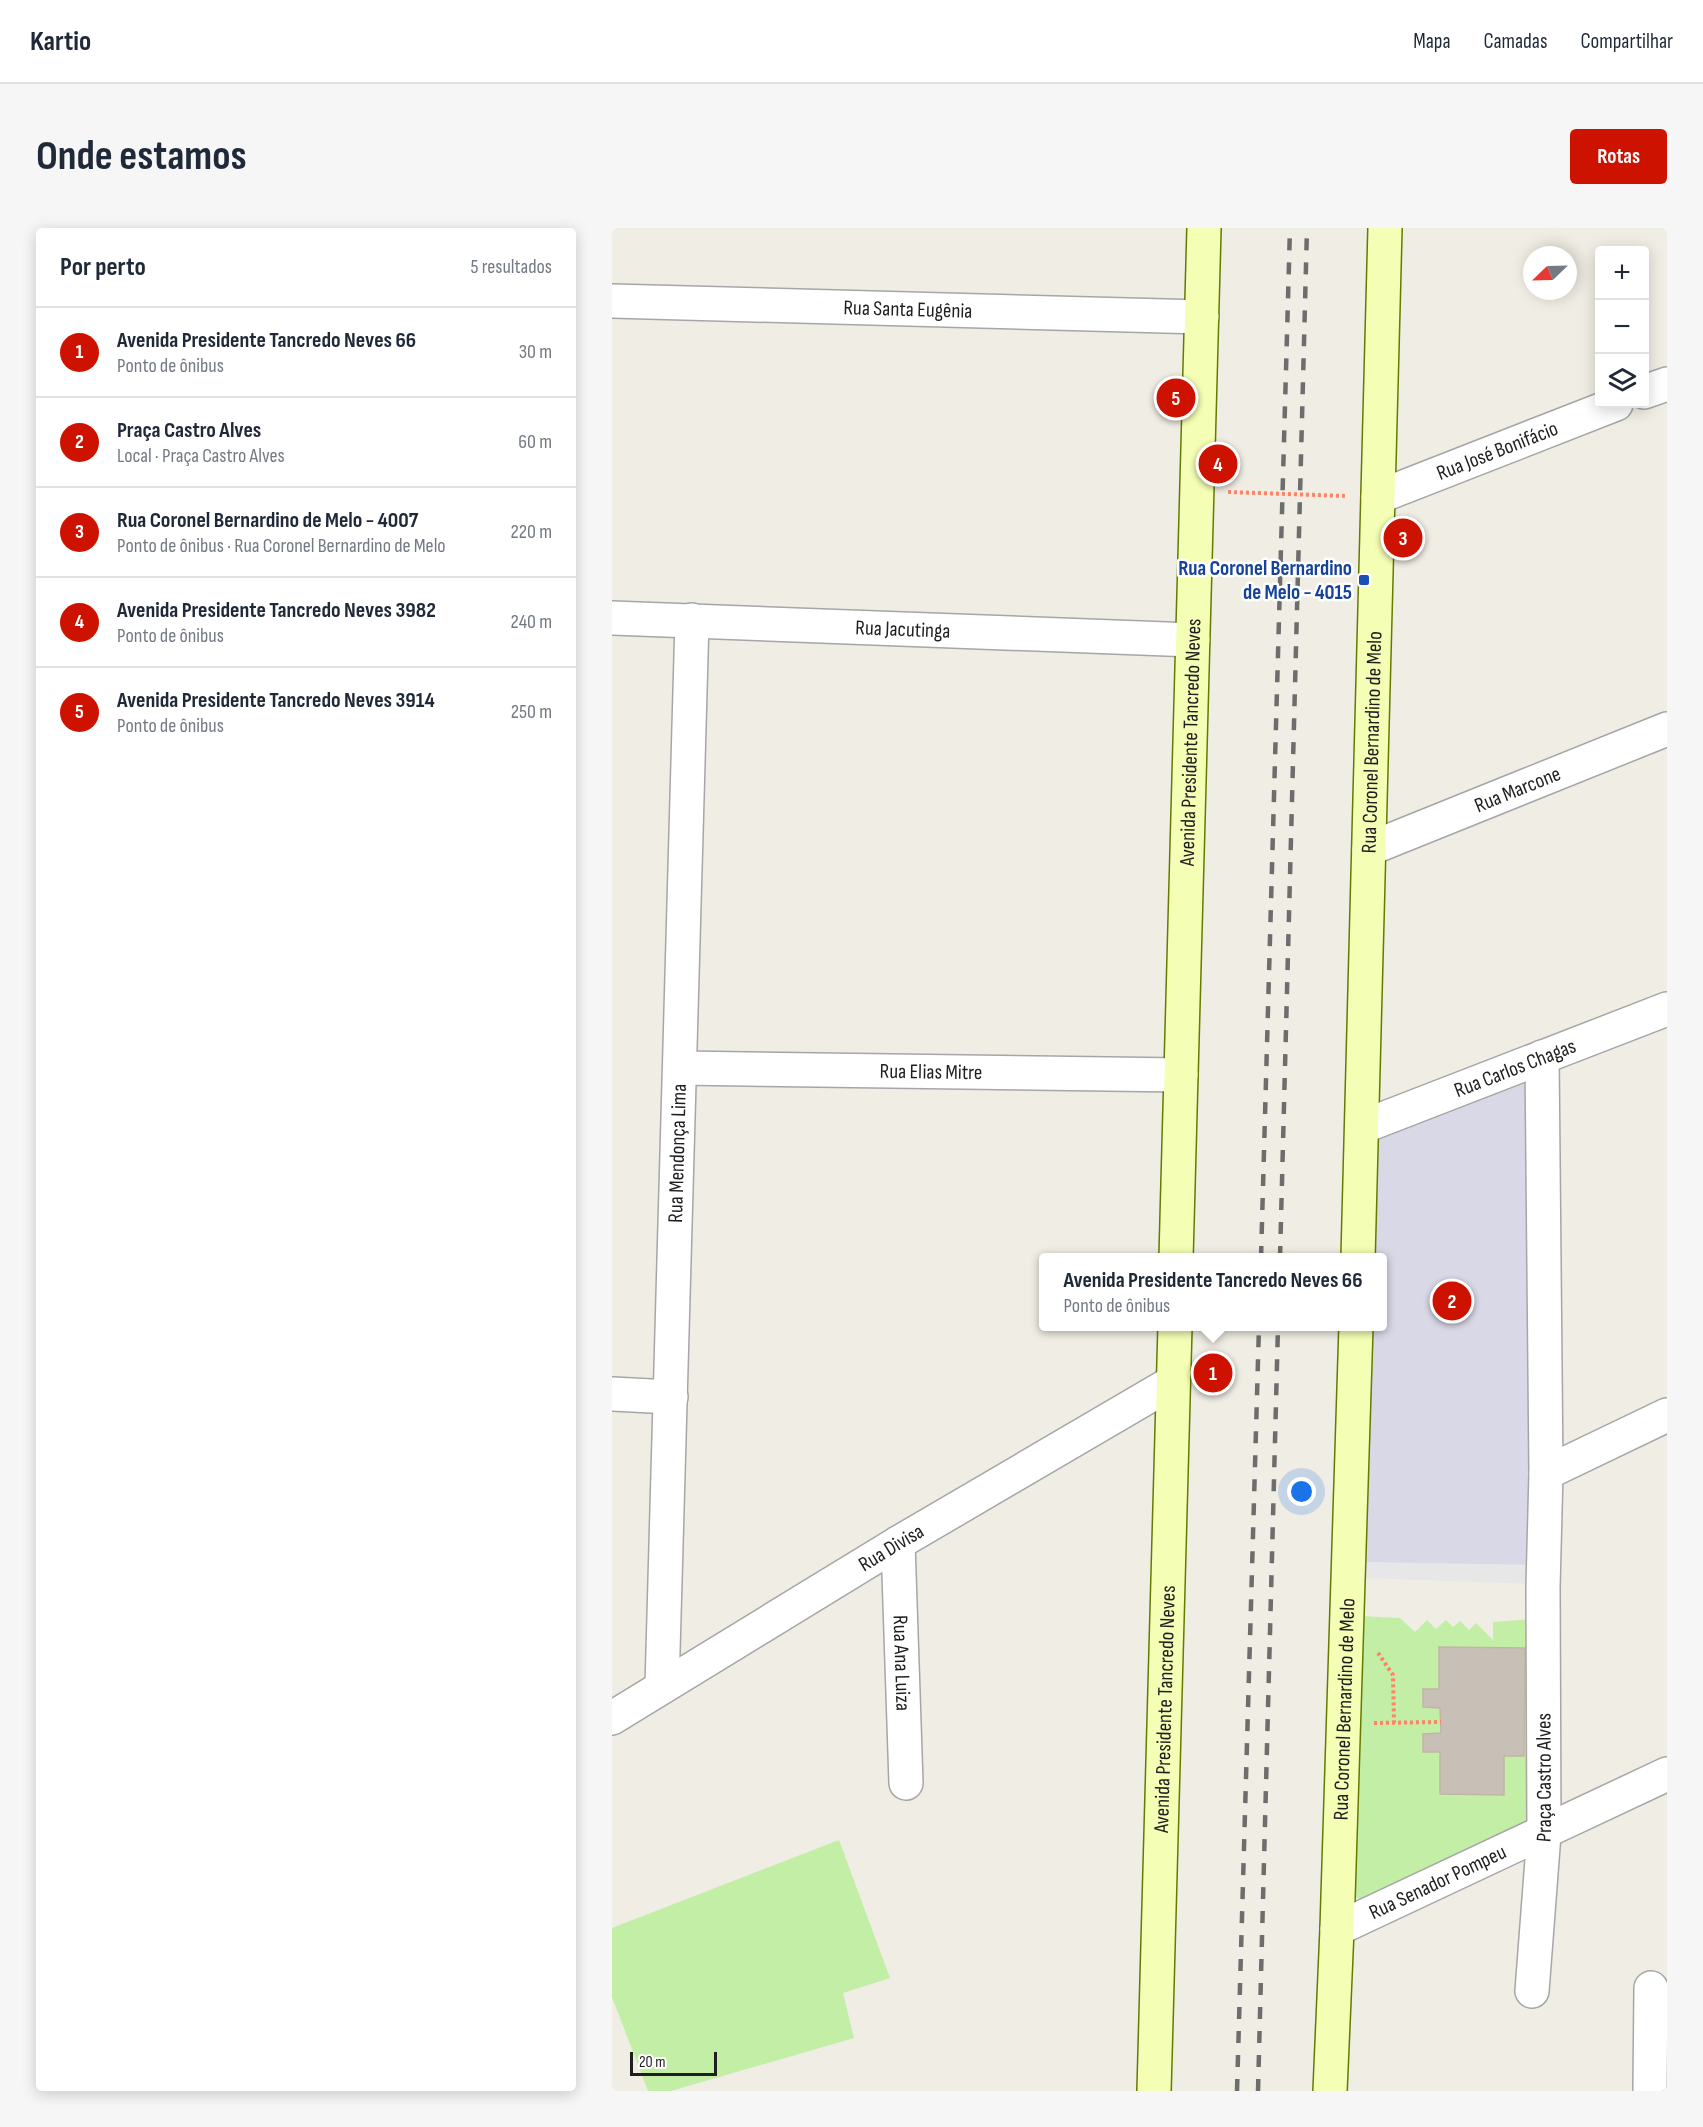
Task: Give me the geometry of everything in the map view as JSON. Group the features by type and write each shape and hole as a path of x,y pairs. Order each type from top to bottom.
{"main road":[{"name":"Avenida Presidente Tancredo Neves","path":"1176,1253 1204,228"},
{"name":"Rua Coronel Bernardino de Melo","path":"1358,1253 1385,228"},
{"name":"Avenida Presidente Tancredo Neves","path":"1154,2091 1175,1331"},
{"name":"Rua Coronel Bernardino de Melo","path":"1330,2091 1356,1331"}],"street":[{"name":"Rua Santa Eugênia","path":"612,301 1202,317"},
{"path":"1649,390 1667,384"},
{"name":"Rua José Bonifácio","path":"1378,497 1606,408"},
{"name":"Rua Jacutinga","path":"612,618 1193,640"},
{"name":"Rua Mendonça Lima","path":"662,1687 692,620"},
{"name":"Rua Marcone","path":"1369,849 1667,729"},
{"name":"Rua Carlos Chagas","path":"1362,1127 1667,1009"},
{"name":"Praça Castro Alves","path":"1532,1992 1544,1834 1543,1587 1546,1473 1542,1057"},
{"name":"Rua Elias Mitre","path":"681,1068 1181,1075"},
{"name":"Rua Divisa","path":"612,1718 898,1543 1173,1382"},
{"path":"612,1394 671,1397"},
{"path":"1546,1473 1667,1415"},
{"name":"Rua Ana Luiza","path":"898,1543 906,1783"},
{"name":"Rua Senador Pompeu","path":"1337,1929 1544,1834 1667,1774"},
{"path":"1650,2091 1651,1988"}],"path":[{"path":"1197,491 1378,497"},
{"path":"1378,1644 1378,1653 1394,1675 1394,1723 1441,1722"}],"green space":[{"path":"1360,1616 1400,1618 1415,1632 1427,1620 1436,1629 1446,1620 1453,1627 1460,1621 1469,1630 1476,1623 1493,1640 1493,1622 1533,1619 1532,1821 1362,1900 1355,1897 1352,1890"},
{"path":"839,1840 890,1978 843,1993 854,2038 671,2091 648,2091 612,1997 612,1928"}],"shaded area":[{"path":"1538,1063 1537,1565 1361,1562 1364,1331 1387,1331 1387,1253 1364,1253 1366,1130"},
{"path":"1361,1562 1537,1565 1536,1584 1361,1578"}],"building":[{"path":"1439,1647 1525,1648 1524,1756 1504,1756 1504,1795 1440,1794 1440,1752 1423,1752 1423,1734 1441,1733 1440,1708 1423,1707 1423,1689 1439,1689"}],"railway":[{"path":"1261,1253 1290,228"},
{"path":"1280,1253 1307,228"},
{"path":"1237,2091 1259,1331"},
{"path":"1258,2091 1278,1331"}],"place":[{"name":"Avenida Presidente Tancredo Neves 3914","path":"1176,398"},
{"name":"Avenida Presidente Tancredo Neves 3982","path":"1218,464"},
{"name":"Rua Coronel Bernardino de Melo - 4007","path":"1403,538"},
{"name":"Rua Coronel Bernardino de Melo - 4015","path":"1364,580"},
{"name":"Praça Castro Alves","path":"1452,1301"},
{"name":"Avenida Presidente Tancredo Neves 66","path":"1213,1373"}]}
